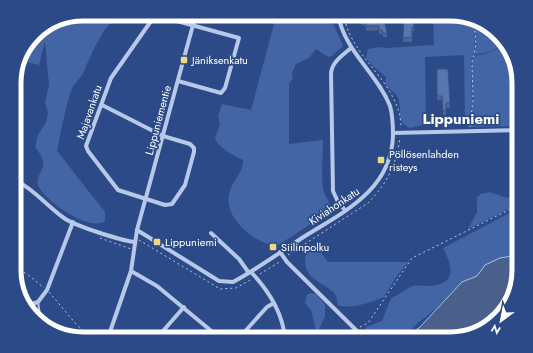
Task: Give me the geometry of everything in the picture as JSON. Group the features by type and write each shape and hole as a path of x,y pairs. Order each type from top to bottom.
{"street":[{"name":"Majavankatu","path":"151,21 111,78 86,146 88,151 118,190 165,205 172,204 185,185 194,148 190,144 163,136"},
{"path":"178,82 221,93 225,88 239,38 180,21"},
{"name":"Lippuniementie","path":"111,329 131,271 137,230 194,21"},
{"name":"Kiviahonkatu","path":"137,230 219,282 233,282 250,273 365,196 383,175 390,155 393,133 392,116 386,98 351,48 340,21"},
{"path":"346,210 338,202 333,191 331,69 337,60 351,48"},
{"path":"102,105 163,136"},
{"path":"393,133 512,130"},
{"path":"21,184 65,219 124,241 136,241"},
{"path":"31,304 38,302 47,290 73,222"},
{"path":"210,233 239,259 250,273 256,277 274,303 285,332"},
{"path":"280,252 284,258 356,330"},
{"path":"131,271 157,286 213,332"},
{"path":"244,332 267,307 274,303"},
{"path":"162,332 184,307"}],"lane":[{"path":"38,302 40,315"}],"path":[{"path":"136,241 220,288 236,288 256,277 368,203 376,195 384,185 394,165 400,133 399,118 392,96 354,42 347,29 345,21"},
{"path":"470,132 473,99 472,62 476,44 474,26"},
{"path":"356,330 368,323 412,258 512,208"},
{"path":"21,271 47,290 85,332"}],"shaded area":[{"path":"114,21 103,32 83,73 72,88 57,151 105,212 105,221 98,224 89,223 79,219 57,206 48,199 38,185 37,182 43,167 43,161 41,155 35,147 38,135 46,122 48,113 45,102 49,85 45,41 39,65 25,62 36,42 49,31 71,22"},
{"path":"275,21 332,21 343,46 332,56 328,57 316,49 309,58 296,64 292,73 293,79 289,83 289,144 323,140 322,182 330,208 329,212 277,246 259,240 242,227 235,219 230,210 228,200 233,183 242,168 243,160 223,149 215,138 220,124 218,116 222,104 251,110"},
{"path":"433,21 450,21 474,26 475,44 471,62 472,99 470,127 465,125 464,55 425,57 426,125 410,128 402,122 398,98 396,94 385,84 386,77 366,58 368,49 381,47 434,45"},
{"path":"474,26 491,36 500,47 473,55 476,44"},
{"path":"501,47 509,63 512,79 512,126 470,127 473,99 471,70 473,56 484,54"},
{"path":"490,192 507,198 512,196 512,207 468,229 477,212 477,197 481,194"},
{"path":"512,212 512,256 500,258 485,265 477,276 462,282 437,308 409,332 366,332 366,327 382,321 391,298 413,286 438,285 448,278 450,273 449,262 443,248"},
{"path":"311,249 318,249 328,262 408,262 396,277 384,297 361,305 349,307 338,305 334,293 311,276 306,266 305,259 307,253"},
{"path":"512,256 511,282 506,297 504,301 481,301 481,324 470,329 454,332 413,332 419,328 462,282 477,276 485,265 500,258"},
{"path":"310,293 316,294 325,304 325,316 319,330 320,332 316,332 311,310 305,303 307,295"}],"building":[{"path":"363,21 379,21 379,23 385,23 387,33 383,33 382,30 379,30 379,26 366,26 366,23"},
{"path":"404,21 414,21 414,27 412,27 412,37 403,38"},
{"path":"437,69 448,69 450,103 446,103 446,110 443,111 442,96 437,96"}],"place":[{"name":"Jäniksenkatu","path":"184,60"},
{"name":"Pöllösenlahden risteys","path":"381,160"},
{"name":"Lippuniemi","path":"157,242"},
{"name":"Siilinpolku","path":"273,247"}],"district":[{"name":"Lippuniemi","path":"461,119"}]}
